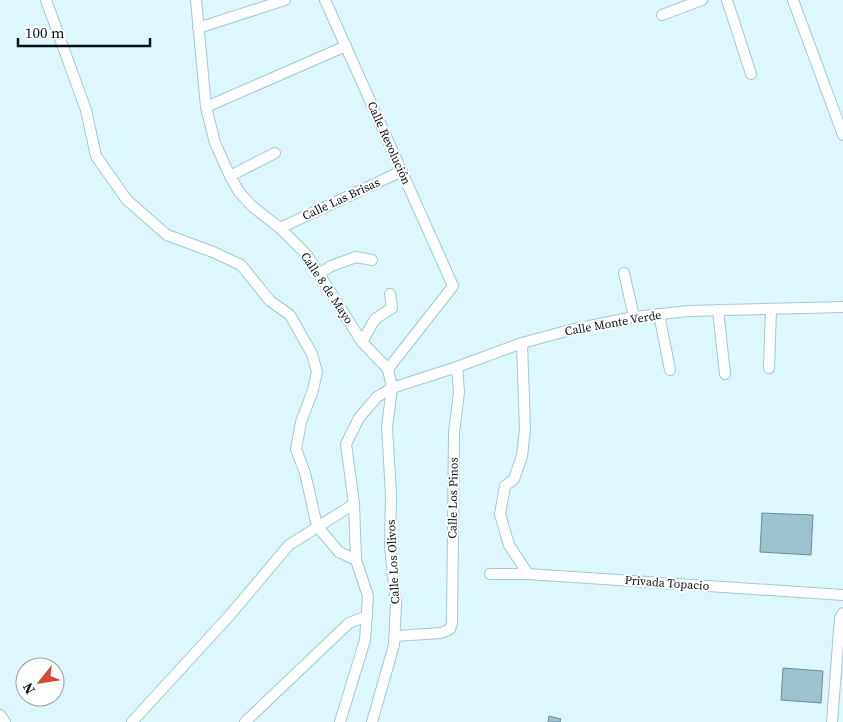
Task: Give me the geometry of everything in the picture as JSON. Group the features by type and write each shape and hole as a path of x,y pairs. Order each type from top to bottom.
{"street":[{"path":"46,0 86,110 96,156 128,200 167,235 241,265 270,301 290,315 312,354 317,372 296,449 305,473 318,526 340,552 356,560"},
{"name":"Calle 8 de Mayo","path":"196,0 206,107 215,143 230,176 239,192 253,207 280,228 307,255 362,342 388,370"},
{"path":"198,28 266,3 285,0"},
{"name":"Calle Revolución","path":"325,0 453,286 388,370"},
{"path":"662,15 702,0"},
{"path":"727,0 751,74"},
{"path":"793,0 843,135"},
{"path":"206,107 346,46"},
{"path":"230,176 274,153"},
{"name":"Calle Las Brisas","path":"280,228 402,171"},
{"path":"320,274 331,266 356,257 372,260"},
{"path":"624,273 634,317"},
{"path":"362,342 375,319 392,308 390,294"},
{"name":"Calle Monte Verde","path":"340,722 365,640 368,616 368,596 356,560 354,504 346,444 359,418 377,397 392,388 522,343 570,330 634,317 688,311 843,307"},
{"path":"769,368 771,309"},
{"path":"718,310 725,374"},
{"path":"659,314 670,370"},
{"path":"522,343 525,430 522,456 514,479 505,486 500,514 509,545 528,574"},
{"name":"Calle Los Pinos","path":"395,636 441,633 450,630 452,623 454,432 459,392 457,367"},
{"name":"Calle Los Olivos","path":"372,722 395,636 396,604 390,546 391,494 387,427 392,388 388,370"},
{"path":"132,722 289,545 354,504"},
{"name":"Privada Topacio","path":"490,574 528,574 843,595"},
{"path":"832,722 840,618 843,614"},
{"path":"245,722 349,623 368,616"},
{"path":"0,715 5,722"}],"building":[{"path":"762,513 813,515 811,555 760,552"},
{"path":"783,668 823,671 821,703 781,700"},
{"path":"549,716 561,719 560,722 548,722"}]}
